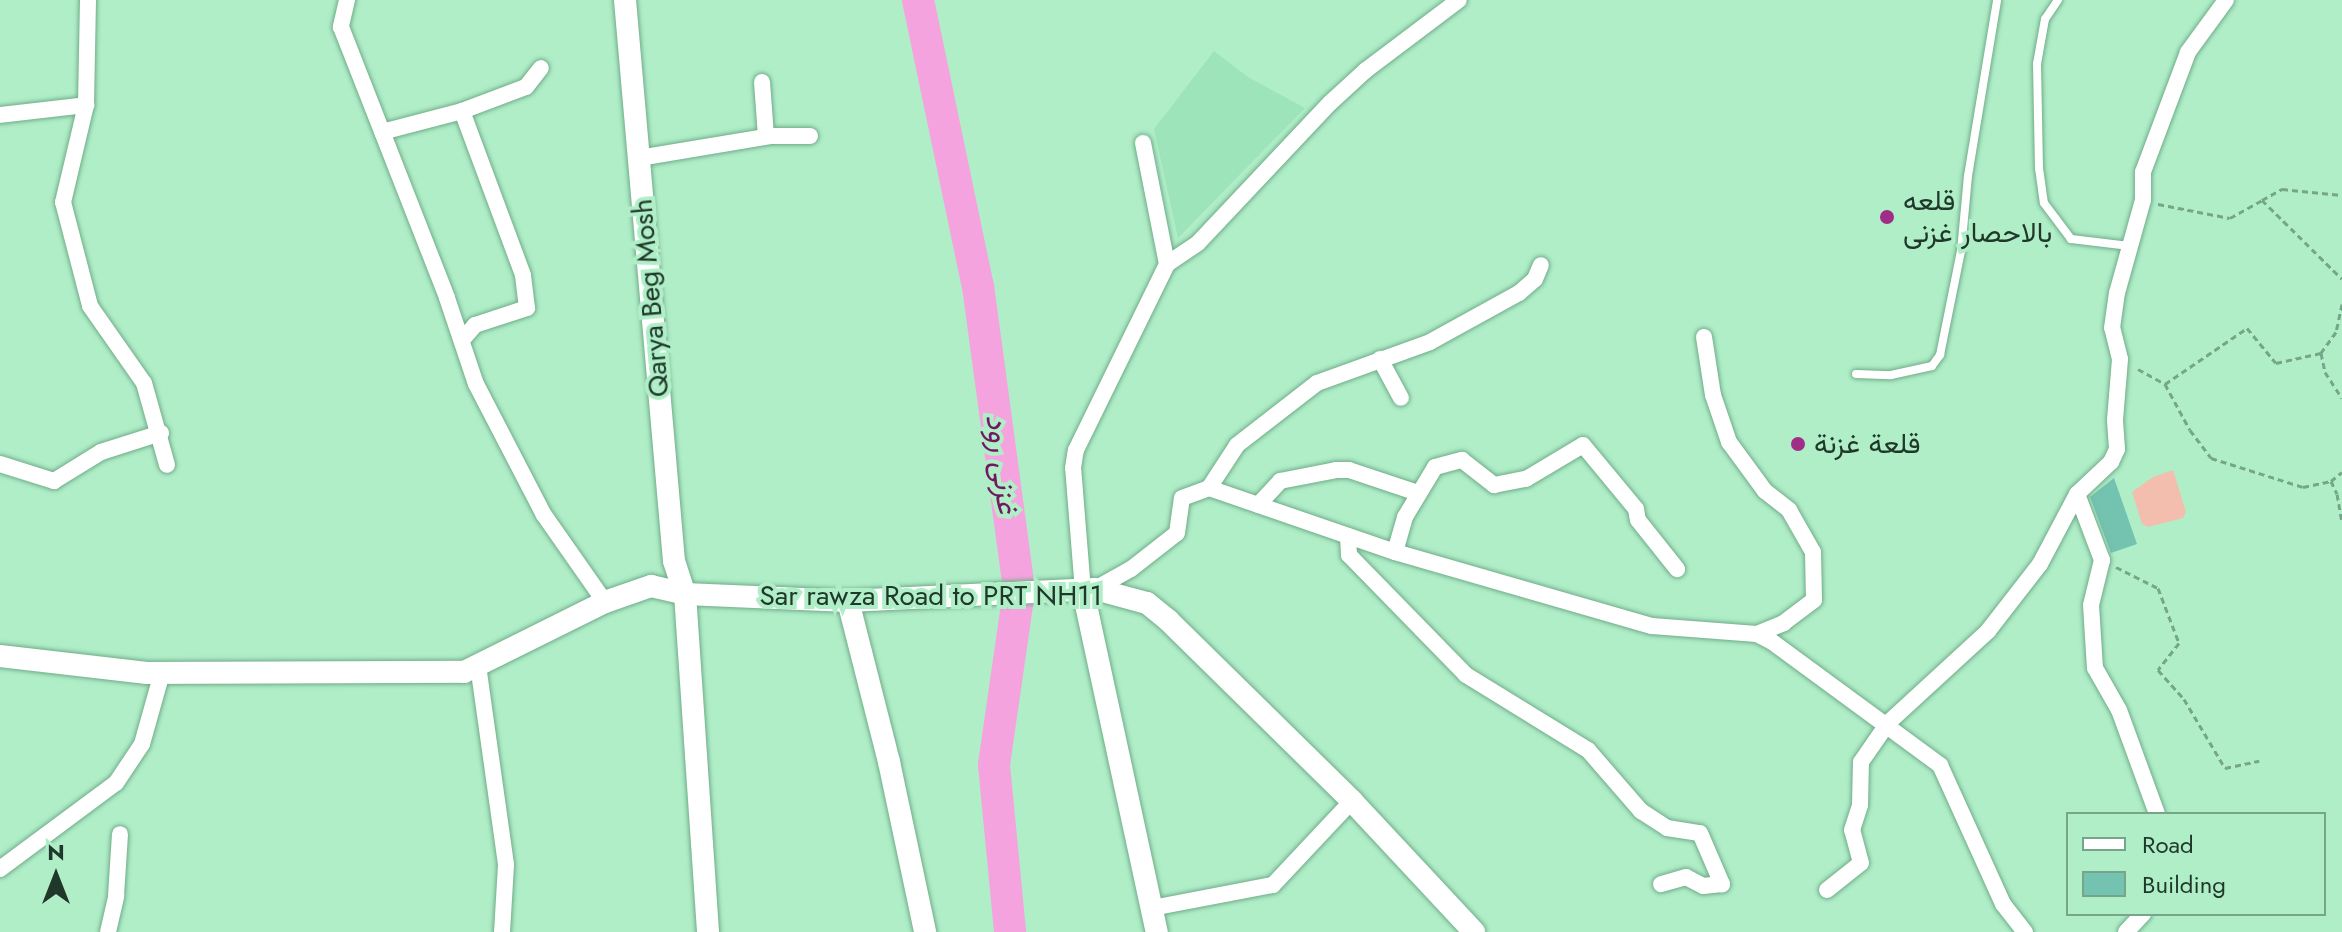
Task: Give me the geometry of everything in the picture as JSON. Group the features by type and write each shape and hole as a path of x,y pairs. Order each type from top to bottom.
{"street":[{"path":"347,0 341,27 462,340 476,384 544,515 605,602"},
{"name":"Qarya Beg Mosh","path":"625,0 674,561 685,594"},
{"path":"1157,932 1081,590 1073,468 1076,450 1167,264 1198,243 1330,103 1366,70 1459,0"},
{"path":"1827,890 1861,863 1852,830 1860,805 1861,762 1888,723 1988,631 2040,564 2077,494 2111,462 2117,449 2115,420 2120,359 2112,328 2143,200 2143,172 2188,52 2226,0"},
{"path":"85,1 86,105 63,202 90,306 144,383 161,433 167,465"},
{"path":"382,132 462,111 526,87 541,68"},
{"path":"762,82 766,136"},
{"path":"0,115 86,105"},
{"path":"462,111 523,275 527,308 475,325 462,340"},
{"path":"639,158 766,136 810,136"},
{"path":"1143,143 1167,264"},
{"path":"1081,590 1131,569 1177,533 1182,498 1209,488 1237,445 1317,383 1430,342 1519,293 1535,279 1541,265"},
{"path":"1209,488 1395,552 1652,626 1757,634 1784,623 1814,600 1813,552 1789,510 1765,491 1729,442 1713,395 1704,337"},
{"path":"1380,359 1401,398"},
{"path":"0,464 54,481 101,452 161,433"},
{"path":"1395,552 1405,517 1435,467 1462,460 1494,485 1526,479 1583,445 1636,509 1638,520 1677,569"},
{"path":"1258,505 1280,481 1336,470 1349,470 1418,493"},
{"path":"2077,494 2102,560 2091,605 2095,668 2119,710 2156,812"},
{"path":"1348,536 1349,555 1466,675 1588,750 1641,811 1667,828 1700,833 1722,884 1703,886 1686,877 1661,884"},
{"name":"Sar rawza Road to PRT NH11","path":"0,656 162,673 464,672 605,602 651,586 685,594 848,601 1081,590 1147,603 1169,621 1352,801 1474,932"},
{"path":"685,594 708,932"},
{"path":"848,601 889,762 912,886 925,932"},
{"path":"1757,634 1888,723 1940,765 1997,891 2025,932"},
{"path":"478,665 506,865 502,932"},
{"path":"0,869 116,783 142,744 162,673"},
{"path":"1152,908 1273,885 1352,801"},
{"path":"108,932 116,896 120,834"},
{"path":"2126,932 2141,916"}],"lane":[{"path":"1856,374 1891,375 1932,366 1940,355 1961,251 1968,176 1997,0"},
{"path":"2058,0 2045,19 2037,64 2039,168 2044,203 2071,239 2130,246"}],"path":[{"path":"2143,200 2230,218 2282,189 2342,195"},
{"path":"2262,200 2342,279"},
{"path":"2165,384 2247,328 2276,363 2321,353 2336,332 2342,304"},
{"path":"2321,353 2325,372 2342,398"},
{"path":"2120,359 2165,384 2190,430 2211,458 2303,487 2331,481 2342,472"},
{"path":"2331,481 2342,521"},
{"path":"2102,560 2158,588 2179,643 2158,670 2184,699 2225,768 2259,761"}],"shaded area":[{"path":"1214,51 1248,77 1305,108 1178,238 1154,129"},
{"path":"2173,470 2186,512 2183,518 2148,527 2142,524 2132,492 2153,477"}],"building":[{"path":"2114,478 2137,544 2111,553 2090,497"}],"waterway":[{"name":"غزنی رود","path":"918,0 978,286 1019,591 994,765 1010,932"}],"place":[{"name":"قلعه بالاحصار غزنی","path":"1887,217"},
{"name":"قلعة غزنة","path":"1798,444"}]}
